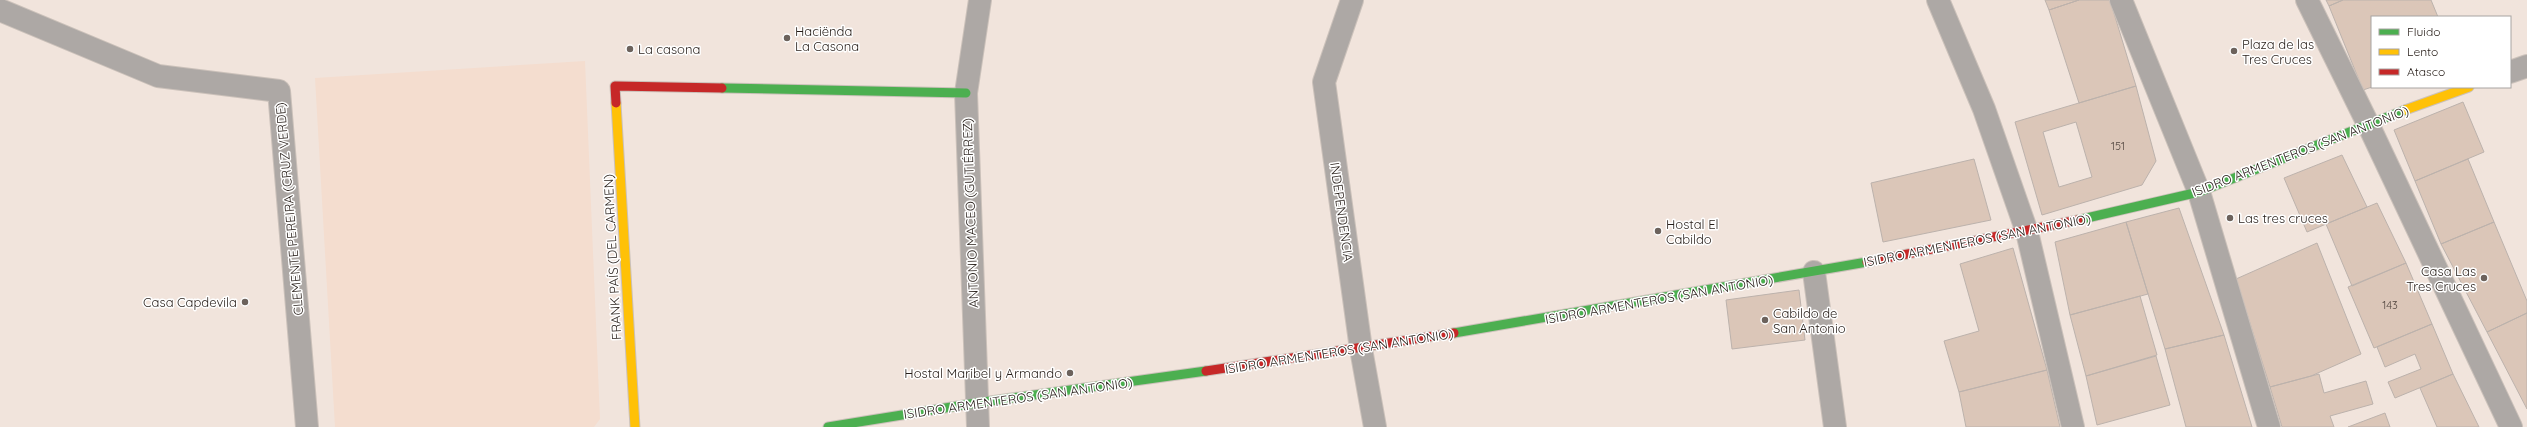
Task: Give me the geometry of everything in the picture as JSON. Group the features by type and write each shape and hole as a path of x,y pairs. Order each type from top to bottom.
{"street":[{"name":"ANTONIO MACEO (GUTIÉRREZ)","path":"978,427 966,93 980,0"},
{"name":"INDEPENDENCIA","path":"1352,0 1324,82 1361,350 1375,427"},
{"path":"1938,0 1984,109 2027,232 2073,427"},
{"path":"2121,0 2199,192 2269,427"},
{"path":"2307,0 2368,124 2511,427"},
{"name":"CLEMENTE PEREIRA (CRUZ VERDE)","path":"0,10 158,76 279,91 307,427"},
{"path":"2511,72 2527,66"},
{"name":"FRANK PAÍS (DEL CARMEN)","path":"635,427 616,86 966,93"},
{"name":"ISIDRO ARMENTEROS (SAN ANTONIO)","path":"828,427 976,403 1361,350 1814,272 2027,232 2199,192 2368,124 2466,88"},
{"path":"1814,272 1835,427"}],"shaded area":[{"path":"585,61 600,419 594,427 335,427 315,78"}],"building":[{"path":"2045,0 2079,0 2049,10"},
{"path":"2079,0 2110,0 2136,86 2079,103 2049,10"},
{"path":"2326,0 2343,0 2329,6"},
{"path":"2343,0 2431,0 2438,16 2371,16 2371,87 2363,90 2329,6"},
{"path":"2136,86 2156,161 2142,185 2042,215 2015,122","holes":["2076,122 2092,177 2059,187 2043,132"]},
{"path":"2463,102 2484,152 2415,181 2394,130"},
{"path":"2342,155 2367,207 2307,232 2284,178"},
{"path":"1974,159 1991,220 1883,242 1871,183"},
{"path":"2468,159 2494,222 2441,244 2415,181"},
{"path":"2377,203 2406,263 2352,286 2326,224"},
{"path":"2179,208 2224,335 2165,349 2126,222"},
{"path":"2126,222 2148,294 2070,315 2055,242"},
{"path":"2494,222 2527,301 2527,313 2487,332 2441,244"},
{"path":"2317,243 2361,354 2311,376 2270,387 2236,279"},
{"path":"2013,248 2047,370 1959,392 1944,341 1979,331 1960,264"},
{"path":"2406,263 2432,324 2374,348 2348,287"},
{"name":"Cabildo de San Antonio","path":"1799,290 1805,340 1732,349 1726,300"},
{"path":"2140,296 2157,355 2086,376 2070,315"},
{"path":"2527,313 2527,409 2487,332"},
{"path":"2432,324 2453,374 2395,398 2388,382 2421,369 2415,354 2385,367 2377,347"},
{"path":"2224,335 2252,427 2186,427 2165,349"},
{"path":"2156,356 2170,405 2097,425 2086,376"},
{"path":"2047,370 2060,427 1966,427 1959,392"},
{"path":"2319,374 2324,393 2366,381 2373,404 2330,416 2334,427 2282,427 2270,387"},
{"path":"2453,374 2479,427 2437,427 2420,388"},
{"path":"2385,413 2390,427 2348,427"}],"traffic: fast":[{"path":"722,88 966,93"},
{"path":"2078,220 2199,192 2405,110"},
{"path":"1454,333 1867,262"},
{"path":"828,427 976,403 1206,371"}],"traffic: slow":[{"path":"2405,110 2466,88"},
{"path":"616,103 635,427"}],"traffic: jam":[{"path":"616,103 615,86 722,88"},
{"path":"1867,262 2078,220"},
{"path":"1206,371 1454,333"}],"place":[{"name":"Haciënda La Casona","path":"787,38"},
{"name":"La casona","path":"630,49"},
{"name":"Plaza de las Tres Cruces","path":"2234,51"},
{"name":"Las tres cruces","path":"2230,218"},
{"name":"Hostal El Cabildo","path":"1658,231"},
{"name":"Casa Las Tres Cruces","path":"2484,278"},
{"name":"Casa Capdevila","path":"245,302"},
{"name":"Cabildo de San Antonio","path":"1765,320"},
{"name":"Hostal Maribel y Armando","path":"1070,373"}]}
